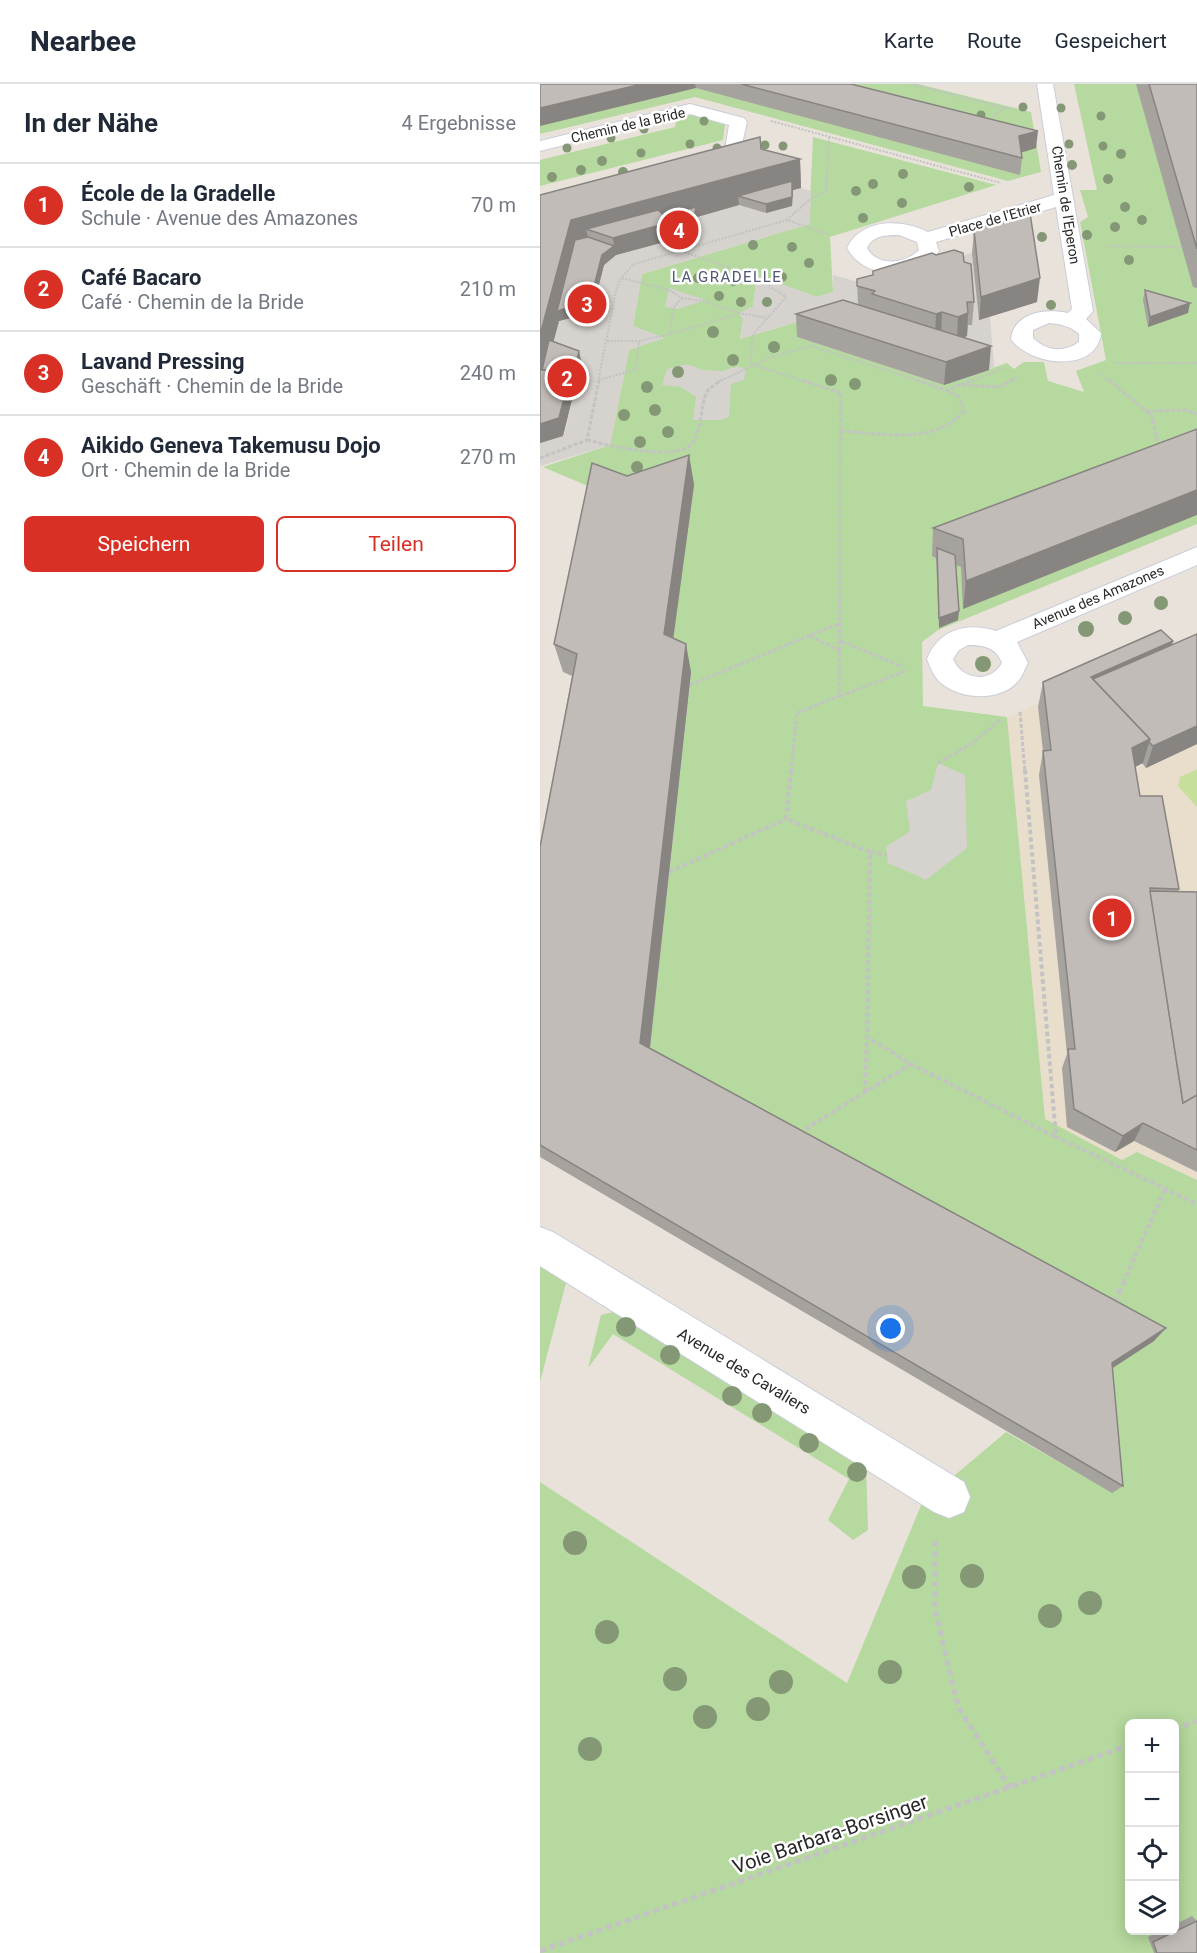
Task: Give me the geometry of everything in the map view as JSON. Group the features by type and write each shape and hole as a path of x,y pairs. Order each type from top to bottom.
{"street":[{"name":"Chemin de l'Eperon","path":"1045,84 1052,114 1083,311 1072,320"},
{"name":"Chemin de la Bride","path":"540,146 690,109 738,122"},
{"path":"687,165 733,153 738,122"},
{"name":"Place de l'Etrier","path":"926,239 1065,198"},
{"path":"889,229 910,231 926,239 929,251 925,257 908,265 884,266 864,259 857,248 859,242 870,233 889,229"},
{"path":"1047,317 1072,320 1086,327 1090,333 1091,339 1082,358 1058,356 1033,349 1021,333 1029,323 1047,317"},
{"name":"Avenue des Amazones","path":"1000,641 1012,633 1197,555"},
{"name":"Avenue des Cavaliers","path":"540,1245 949,1497"}],"path":[{"path":"910,84 1028,113 1052,114"},
{"path":"981,126 1004,107"},
{"path":"738,122 755,117 999,183"},
{"path":"587,440 616,290 621,278 634,264 788,220 810,199 826,192 829,137"},
{"path":"788,220 801,226 859,242"},
{"path":"1073,246 1182,247"},
{"path":"678,250 756,277 786,297 752,336 751,364"},
{"path":"621,278 669,290 682,297 740,313 768,318"},
{"path":"670,334 673,308 682,297"},
{"path":"607,341 639,340 670,334 740,313"},
{"path":"599,380 636,369 639,340"},
{"path":"540,458 587,440 618,447 680,450 690,446 695,440 709,389 716,382 751,364 809,345 946,390 959,397 964,411 959,420 944,430 929,434 841,431"},
{"path":"946,390 1013,365 1033,349"},
{"path":"960,385 998,387 1014,380 1033,349"},
{"path":"1082,358 1197,363"},
{"path":"1082,358 1152,416 1160,454"},
{"path":"751,364 841,393 839,696"},
{"path":"1146,411 1185,410 1197,414"},
{"path":"690,685 840,623"},
{"path":"810,636 840,651"},
{"path":"786,819 797,713 909,670 840,641"},
{"path":"1019,705 1056,1137"},
{"path":"938,763 974,742 1001,720"},
{"path":"669,872 786,819 870,852 887,855"},
{"path":"865,1092 870,852"},
{"path":"867,1037 911,1064 1056,1137 1197,1204"},
{"path":"797,1135 911,1064"},
{"path":"1113,1305 1165,1189"},
{"path":"949,1497 935,1543 935,1609 958,1707 1010,1788"},
{"path":"1179,1727 1197,1721"},
{"name":"Voie Barbara-Borsinger","path":"540,1951 1125,1747"}],"shaded area":[{"path":"801,188 811,191 810,224 642,274 633,326 665,338 629,350 610,445 540,466 540,443 564,436 581,362 551,350 559,321 592,312 604,265 616,255 694,234 697,217 739,205 766,213 792,206 793,190"},
{"path":"972,253 979,319 990,316 994,367 989,370 843,323 797,337 797,322 740,339 743,320 739,313 753,306 757,275 817,297 833,292 833,275 869,285"},
{"path":"669,288 706,300 678,309 665,307"},
{"path":"687,364 703,370 723,371 738,366 746,370 744,380 731,384 729,417 720,420 693,420 696,397 681,387 662,385 667,369"},
{"path":"1197,632 1197,1180 1137,1152 1122,1160 1045,1120 1007,717"},
{"path":"938,763 965,775 967,848 926,880 888,863 886,847 910,831 906,801 931,790"}],"green space":[{"path":"540,84 918,84 1031,112 1041,172 1008,181 695,97 540,134"},
{"path":"1074,84 1197,84 1197,524 938,630 922,642 923,706 1007,717 1045,1119 1122,1160 1137,1152 1197,1180 1197,1953 540,1953 540,1482 847,1683 922,1503 1006,1432 1112,1492 648,1064 691,673 670,663 693,485 633,505 543,467 610,445 629,350 664,338 633,326 642,274 809,224 813,137 996,185 830,237 833,292 817,297 757,276 753,306 743,320 740,339 797,322 797,337 944,385 1007,363 1014,369 1024,362 1044,362 1048,381 1084,392 1076,371 1106,360 1080,222 1088,217 1080,190 1097,190"},
{"path":"695,115 725,125 723,140 540,186 540,160 675,127 677,116"},
{"path":"1197,769 1197,807 1178,786 1180,777"},
{"path":"540,1266 566,1283 540,1382"},
{"path":"617,1311 866,1465 868,1530 853,1540 828,1520 849,1479 613,1334 588,1368 601,1315"}],"building":[{"path":"540,84 642,84 540,108"},
{"path":"741,84 851,84 1038,131 1019,136 1022,158"},
{"path":"1149,84 1197,84 1197,249"},
{"path":"760,137 761,149 800,159 571,220 540,335 540,195"},
{"path":"792,181 792,197 766,204 738,196"},
{"path":"696,207 693,224 672,230 671,222 664,216"},
{"path":"658,210 671,222 613,238 586,229"},
{"path":"1030,213 1040,278 981,297 974,230"},
{"path":"588,237 614,246 602,255 590,302 557,311 575,240"},
{"path":"954,250 963,253 964,262 971,264 974,302 967,302 968,313 958,317 942,312 936,314 872,294 875,291 857,286 857,279 873,275 873,271 932,253 936,255"},
{"path":"1145,290 1190,303 1150,317"},
{"path":"843,300 991,346 946,362 796,314"},
{"path":"549,340 579,351 573,378 571,370 542,370"},
{"path":"540,370 571,370 559,418 540,424"},
{"path":"1197,429 1197,490 966,581 963,539 933,528"},
{"path":"689,455 664,634 686,644 640,1043 1166,1328 1112,1363 1123,1486 540,1145 540,847 577,654 554,644 592,463 627,476"},
{"path":"937,548 955,555 959,611 939,618"},
{"path":"1161,630 1173,641 1091,677 1150,739 1132,748 1140,796 1162,796 1179,889 1150,888 1183,1103 1197,1095 1197,1150 1143,1123 1123,1136 1074,1109 1068,1049 1075,1049 1043,751 1051,750 1043,682"},
{"path":"1197,634 1197,726 1153,746 1149,742 1150,739 1093,679"},
{"path":"1150,891 1197,892 1197,1095 1183,1103"},
{"path":"1197,1921 1197,1953 1157,1953 1153,1942 1168,1935 1179,1935 1179,1930"}],"place":[{"name":"Aikido Geneva Takemusu Dojo","path":"679,230"},
{"name":"Lavand Pressing","path":"587,304"},
{"name":"Café Bacaro","path":"567,378"},
{"name":"École de la Gradelle","path":"1112,918"}],"district":[{"name":"LA GRADELLE","path":"727,277"}]}
